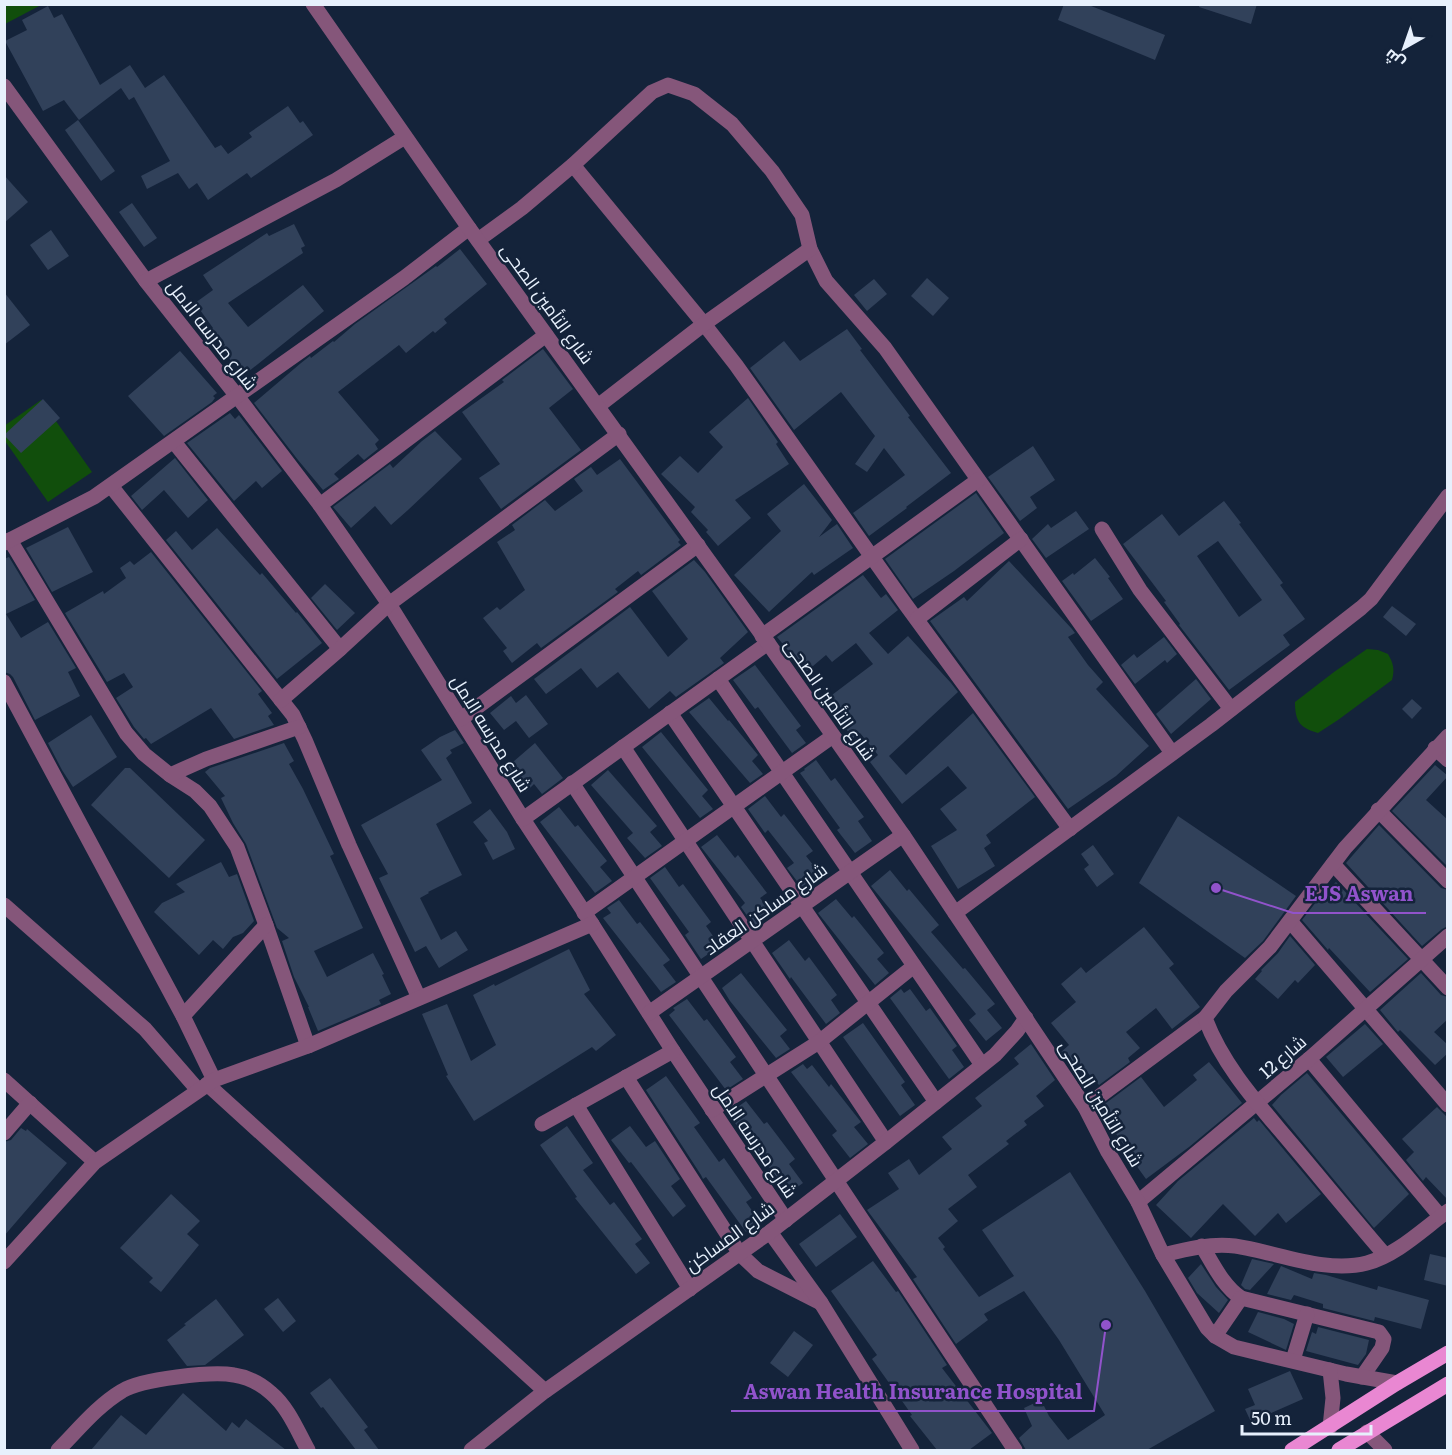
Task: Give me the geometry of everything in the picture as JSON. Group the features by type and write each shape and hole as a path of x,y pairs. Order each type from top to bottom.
{"main road":[{"path":"1292,1450 1448,1353"},
{"path":"1339,1450 1448,1384"}],"street":[{"name":"شارع التأمين الصحى","path":"313,4 405,137 903,835 1026,1017 1085,1107 1108,1152 1138,1202 1163,1255 1200,1319 1215,1336 1234,1347 1397,1383"},
{"name":"شارع مدرسه الامل","path":"4,86 146,281 320,505 389,604 523,819 673,1051 786,1220"},
{"path":"308,1046 237,847 210,806 195,791 144,754 126,733 7,542 111,486 404,278 474,234 522,208 573,165 652,92 668,86 694,94 732,124 772,171 802,215 810,249 826,281 885,348 1172,753"},
{"path":"146,281 336,180 405,137"},
{"path":"573,165 736,365 871,556 1070,829"},
{"path":"598,406 704,324 810,249"},
{"path":"320,505 546,335"},
{"path":"281,700 389,604 619,434"},
{"path":"174,442 340,649"},
{"path":"523,819 718,679 871,556 978,480"},
{"path":"111,486 293,715 419,998"},
{"path":"955,913 1231,709 1361,608 1371,599 1448,496"},
{"path":"1102,528 1140,590 1231,709"},
{"path":"917,619 1021,539"},
{"path":"461,719 698,545"},
{"path":"718,679 982,1065"},
{"path":"4,682 183,1016 206,1085"},
{"path":"670,713 936,1102"},
{"path":"170,775 206,759 299,727"},
{"path":"7,1253 95,1162 206,1085 308,1046 419,998 588,918 634,877 833,736"},
{"path":"1085,1107 1204,1018 1226,991 1270,947 1345,848 1448,736"},
{"path":"623,747 886,1142"},
{"path":"1435,748 1448,760"},
{"path":"572,783 1015,1450"},
{"path":"1378,810 1448,881"},
{"name":"شارع مساكن العقاد","path":"649,1013 903,835"},
{"path":"1333,864 1448,988"},
{"path":"4,905 145,1029 545,1391"},
{"path":"1290,921 1448,1105"},
{"path":"183,1016 266,925"},
{"name":"شارع 12","path":"1138,1202 1309,1059 1448,936"},
{"path":"712,1110 819,1042 914,966"},
{"name":"شارع المساكن","path":"471,1450 545,1391 740,1254 836,1182 982,1065 1006,1043 1026,1017"},
{"path":"1204,1018 1228,1066 1385,1255"},
{"path":"542,1124 673,1051"},
{"path":"1163,1255 1202,1246 1234,1246 1319,1264 1350,1266 1368,1263 1400,1247 1444,1213 1309,1059"},
{"path":"626,1077 740,1254 758,1271 821,1303"},
{"path":"4,1080 95,1162"},
{"path":"4,1133 30,1103"},
{"path":"576,1105 690,1289"},
{"path":"770,1232 821,1303 912,1450"},
{"path":"1202,1246 1228,1287 1241,1298 1379,1332 1384,1340 1382,1348 1362,1377"},
{"path":"1215,1336 1241,1298"},
{"path":"1293,1360 1307,1314"},
{"path":"1330,1370 1333,1398 1330,1426"},
{"path":"58,1450 105,1404 125,1389 149,1382 213,1373 237,1375 249,1379 272,1393 281,1403 308,1450"},
{"path":"1367,1432 1385,1450"}],"green space":[{"path":"5,4 41,4 41,5 5,24"},
{"path":"41,400 92,472 48,502 5,441 4,426"},
{"path":"1367,649 1388,654 1393,666 1392,680 1318,733 1303,726 1296,715 1295,702"}],"building":[{"path":"1064,4 1086,4 1165,35 1155,60 1058,20"},
{"path":"1200,4 1257,4 1251,24 1199,7"},
{"path":"48,6 54,18 62,14 100,85 130,65 145,88 164,75 215,148 221,145 228,154 252,137 249,133 288,106 300,123 303,121 313,135 251,178 247,173 208,200 197,183 189,189 178,173 147,189 141,176 170,161 134,97 129,100 121,88 79,120 64,100 43,111 5,41 27,30 22,20"},
{"path":"78,120 115,171 101,181 65,130"},
{"path":"4,175 28,202 4,223"},
{"path":"132,203 157,238 144,247 119,212"},
{"path":"294,224 305,246 301,248 303,253 228,303 248,327 303,285 324,311 243,376 221,348 225,345 195,303 213,290 203,275 267,233 269,236"},
{"path":"51,230 69,256 48,270 30,245"},
{"path":"460,249 487,284 444,319 447,323 435,333 433,331 406,353 399,345 338,392 379,440 375,444 378,449 364,460 358,454 334,474 339,479 323,490 254,403 310,356 311,358 334,342 355,324"},
{"path":"927,278 949,298 933,316 911,296"},
{"path":"874,279 887,294 867,311 854,295"},
{"path":"4,292 30,325 4,345"},
{"path":"847,329 910,416 908,417 951,473 869,536 853,513 905,475 884,448 867,472 855,464 875,436 841,392 794,430 750,368 784,341 800,361"},
{"path":"543,349 573,389 549,408 581,450 501,509 479,478 500,464 462,412 504,382 502,380"},
{"path":"180,351 217,393 213,396 215,398 212,402 164,436 128,396"},
{"path":"748,398 778,442 776,444 789,464 735,500 751,518 718,546 706,532 708,530 691,512 695,507 661,474 680,456 698,473 723,447 709,432"},
{"path":"43,399 60,418 21,453 4,435"},
{"path":"230,413 235,419 239,415 282,471 262,488 256,481 234,501 187,443"},
{"path":"435,431 462,459 391,525 375,506 351,528 333,507 390,464 393,468"},
{"path":"1033,446 1055,480 1030,497 1037,508 1020,521 988,477"},
{"path":"175,458 208,500 188,518 164,490 142,510 131,496"},
{"path":"620,459 680,540 678,542 681,545 641,575 638,571 615,589 618,592 541,648 537,643 512,663 503,651 507,648 483,618 497,607 500,610 525,590 497,542 515,530 512,525 545,500 555,511 583,491 574,479 591,467 597,475"},
{"path":"804,484 832,520 819,537 837,524 853,548 814,575 812,572 769,612 734,575 781,531 767,514"},
{"path":"976,493 1004,533 913,599 885,559"},
{"path":"1224,501 1283,583 1280,585 1305,619 1283,635 1290,645 1229,690 1179,625 1164,602 1166,601 1123,544 1162,514 1179,536","holes":["1218,541 1262,600 1239,617 1197,556"]},
{"path":"1076,511 1089,529 1046,558 1032,539 1048,524 1051,528"},
{"path":"68,527 93,572 52,592 26,548"},
{"path":"217,528 260,575 262,573 322,643 277,679 166,540 176,531 192,550"},
{"path":"151,552 262,691 258,694 272,713 268,716 274,725 234,739 211,708 151,744 134,727 116,698 133,687 124,673 107,682 65,613 103,591 104,594 126,578 120,568 130,561 134,565"},
{"path":"9,557 35,600 6,614 21,638 48,622 76,668 68,672 80,696 35,720 13,677 4,672 4,559"},
{"path":"1095,558 1123,599 1091,621 1062,581 1073,573 1074,575"},
{"path":"694,560 748,632 720,658 724,663 676,697 670,691 649,709 618,672 597,688 581,668 546,694 534,679 630,607 668,657 688,639 652,591"},
{"path":"1009,561 1072,629 1075,633 1068,637 1103,682 1096,689 1149,746 1116,776 1068,809 930,621 964,597 967,601"},
{"path":"863,575 881,598 886,594 898,610 869,633 888,654 908,636 958,692 889,756 906,775 973,713 1035,797 986,835 991,843 984,848 995,866 958,889 931,846 957,830 940,809 967,788 948,766 902,804 870,762 878,755 860,733 853,738 824,701 873,664 856,643 832,662 826,655 806,672 777,637"},
{"path":"325,584 355,613 337,630 311,598"},
{"path":"1392,606 1416,624 1406,636 1383,617"},
{"path":"1164,637 1177,654 1167,663 1165,660 1135,684 1121,665 1134,654 1137,658"},
{"path":"755,665 801,726 796,730 806,743 792,753 758,707 755,709 733,680"},
{"path":"1196,679 1211,699 1171,734 1156,714"},
{"path":"526,695 548,724 529,738 516,721 504,730 490,713 511,696 516,703"},
{"path":"709,698 758,755 752,761 763,774 750,783 689,712"},
{"path":"1412,699 1422,708 1412,719 1402,709"},
{"path":"91,715 117,757 73,787 48,743"},
{"path":"455,730 464,743 450,750 452,753 446,758 472,803 436,824 462,875 420,898 441,940 456,931 468,950 439,968 426,946 415,952 379,878 388,874 361,825 442,780 421,750"},
{"path":"661,732 708,790 702,796 713,809 700,818 642,747"},
{"path":"284,743 294,761 289,764 334,854 330,856 363,928 314,951 327,977 373,953 391,994 379,1000 381,1004 318,1031 294,977 282,941 289,938 277,928 246,844 221,798 225,796 205,772 210,768"},
{"path":"535,743 563,778 542,794 534,784 526,792 506,768"},
{"path":"816,760 831,781 835,778 864,817 858,821 872,841 855,853 837,830 840,828 800,773"},
{"path":"1435,765 1448,776 1426,800 1448,820 1448,867 1392,811"},
{"path":"125,768 130,768 205,840 169,878 91,805"},
{"path":"608,770 657,826 650,832 662,846 645,858 627,838 633,833 591,785"},
{"path":"765,796 781,817 784,814 813,851 806,856 821,875 803,889 787,868 794,863 768,830 765,833 748,809"},
{"path":"559,807 575,827 578,825 607,861 600,867 612,881 595,893 540,822"},
{"path":"490,809 507,832 515,849 493,860 484,843 488,841 473,822"},
{"path":"1178,816 1296,896 1263,941 1245,958 1139,883"},
{"path":"1379,825 1441,888 1448,890 1448,926 1422,946 1346,863"},
{"path":"717,835 735,858 738,855 767,893 760,898 773,914 755,927 741,907 745,903 701,847"},
{"path":"1093,845 1114,874 1097,887 1084,869 1089,865 1081,854"},
{"path":"221,862 229,877 237,874 254,921 243,933 233,937 223,949 213,940 199,955 154,912 162,903 185,892 176,884"},
{"path":"665,867 679,887 683,884 711,922 706,926 720,946 701,959 685,935 689,932 650,878"},
{"path":"890,870 939,925 931,932 995,1004 987,1010 1002,1028 986,1041 969,1020 976,1014 871,886"},
{"path":"1336,882 1408,959 1370,992 1302,920 1320,897"},
{"path":"836,899 852,918 854,916 884,953 877,959 889,973 875,985 818,913"},
{"path":"619,900 637,924 640,922 670,960 663,965 676,982 661,992 603,918 611,913 607,908"},
{"path":"1144,927 1174,964 1169,968 1200,1007 1172,1029 1156,1008 1126,1032 1140,1048 1128,1058 1130,1062 1099,1085 1078,1062 1071,1068 1060,1053 1069,1045 1051,1023 1076,1002 1061,984 1081,967 1086,973"},
{"path":"1290,936 1315,965 1298,983 1295,980 1278,999 1255,979"},
{"path":"789,940 805,961 809,957 837,995 831,1000 840,1013 826,1024 772,953"},
{"path":"569,949 590,990 584,994 616,1035 596,1051 592,1047 474,1121 446,1076 448,1075 422,1014 447,1004 471,1061 496,1045 473,995"},
{"path":"741,973 787,1030 780,1036 790,1049 776,1058 722,988"},
{"path":"1421,973 1441,995 1448,997 1448,1019 1434,1032 1448,1045 1448,1053 1435,1065 1400,1030 1398,1032 1380,1010"},
{"path":"901,989 904,993 910,989 926,1011 930,1008 957,1046 952,1050 964,1067 949,1079 890,998"},
{"path":"687,999 704,1021 707,1019 736,1057 730,1062 743,1079 726,1090 669,1015 675,1010 673,1008"},
{"path":"863,1023 905,1082 901,1085 915,1105 900,1116 843,1037"},
{"path":"1365,1024 1383,1044 1343,1077 1326,1057"},
{"path":"1031,1044 1055,1080 1036,1096 1044,1106 1024,1121 1027,1125 1006,1141 1009,1144 968,1175 977,1187 948,1209 958,1221 938,1238 945,1247 943,1249 979,1297 1014,1276 982,1230 1070,1172 1145,1291 1215,1411 1147,1450 1026,1450 1019,1438 1032,1426 1024,1408 1041,1400 1049,1416 1068,1440 1105,1415 1059,1340 1024,1291 984,1314 988,1320 956,1344 913,1279 917,1277 867,1210 899,1189 888,1173 909,1159 919,1175 952,1149 942,1137 982,1106 975,1098 1019,1064 1014,1058"},
{"path":"1209,1062 1242,1103 1146,1179 1098,1109 1141,1077 1164,1107 1197,1080 1193,1075"},
{"path":"803,1064 807,1069 812,1065 829,1087 831,1084 861,1122 854,1127 868,1144 850,1158 832,1135 837,1131 791,1072"},
{"path":"1307,1073 1409,1194 1374,1228 1272,1105"},
{"path":"666,1076 700,1123 694,1127 719,1162 724,1158 752,1198 746,1202 760,1222 746,1232 706,1177 703,1179 646,1090"},
{"path":"746,1101 764,1124 767,1122 795,1159 789,1164 803,1183 789,1193 728,1114"},
{"path":"1437,1107 1448,1118 1448,1200 1426,1177 1423,1181 1406,1160 1414,1152 1402,1139"},
{"path":"1254,1118 1257,1122 1259,1120 1321,1194 1286,1223 1278,1213 1255,1236 1223,1204 1191,1238 1156,1205 1178,1181"},
{"path":"567,1126 593,1163 583,1170 610,1205 614,1202 642,1239 635,1244 650,1263 636,1274 575,1198 577,1197 540,1145"},
{"path":"630,1126 646,1147 655,1141 680,1179 671,1186 686,1206 673,1217 611,1140"},
{"path":"21,1128 26,1131 27,1129 67,1163 4,1236 4,1142 11,1140"},
{"path":"171,1194 200,1221 187,1234 199,1245 161,1292 149,1282 153,1278 120,1248"},
{"path":"840,1214 857,1237 816,1267 799,1244"},
{"path":"1430,1254 1448,1258 1448,1286 1424,1280"},
{"path":"1252,1259 1274,1264 1250,1290 1241,1285"},
{"path":"873,1261 896,1292 898,1291 947,1365 942,1368 992,1433 969,1450 937,1450 910,1416 912,1415 872,1359 877,1355 831,1291"},
{"path":"1201,1264 1216,1287 1228,1300 1219,1313 1197,1293 1188,1278"},
{"path":"1281,1266 1312,1279 1314,1273 1326,1275 1377,1290 1378,1286 1429,1300 1421,1329 1375,1317 1374,1321 1323,1308 1323,1304 1294,1295 1291,1300 1267,1294"},
{"path":"278,1298 296,1321 283,1332 264,1309"},
{"path":"216,1299 244,1335 205,1365 187,1366 167,1340"},
{"path":"1258,1312 1294,1324 1286,1350 1248,1332"},
{"path":"1318,1327 1369,1340 1366,1354 1358,1365 1306,1351 1312,1332 1316,1334"},
{"path":"794,1331 813,1345 788,1377 770,1363"},
{"path":"1290,1371 1303,1399 1251,1422 1245,1409 1255,1405 1248,1389"},
{"path":"330,1378 368,1427 364,1430 379,1450 356,1450 310,1393"},
{"path":"183,1393 226,1431 232,1422 239,1428 246,1419 286,1450 91,1450 121,1415 146,1435"}],"place":[{"name":"EJS Aswan","path":"1216,888"},
{"name":"Aswan Health Insurance Hospital","path":"1106,1325"}]}
